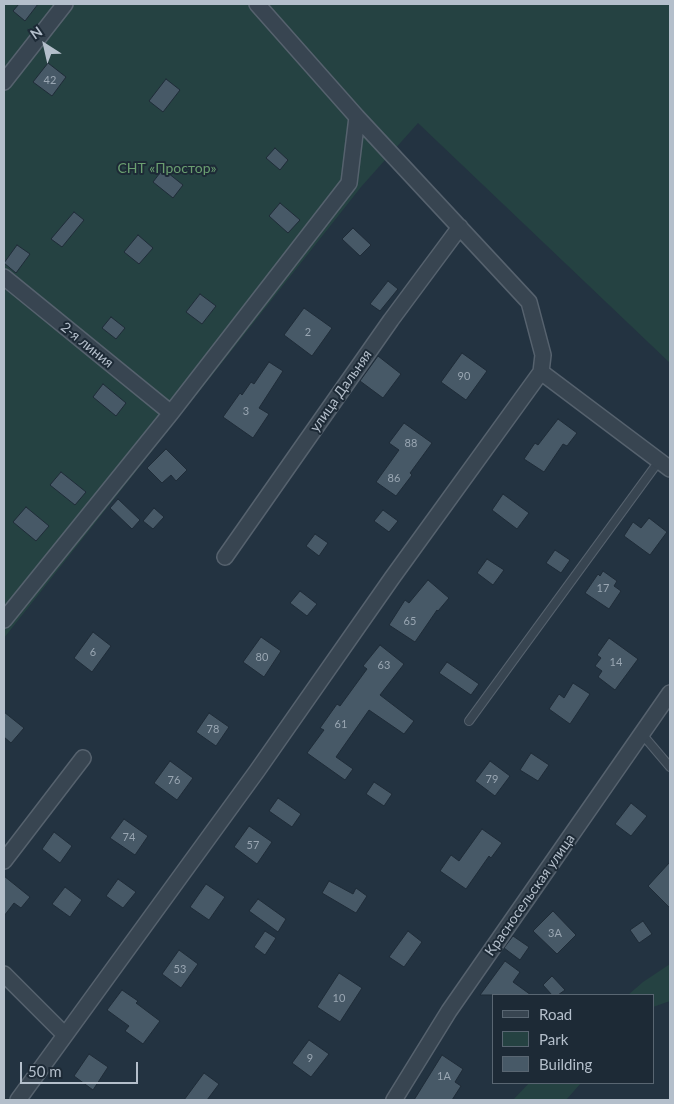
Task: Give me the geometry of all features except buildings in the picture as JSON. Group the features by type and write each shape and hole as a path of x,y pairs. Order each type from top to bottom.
{"street":[{"path":"4,82 65,4"},
{"path":"18,1100 257,771 392,578 541,372 543,355 529,302 357,117 257,4"},
{"path":"4,620 171,413 349,183 357,117"},
{"name":"улица Дальняя","path":"225,557 391,320 460,227"},
{"name":"2-я линия","path":"4,277 171,413"},
{"path":"541,372 665,465"},
{"name":"Красносельская улица","path":"394,1100 450,1011 670,693"},
{"path":"4,861 83,758"},
{"path":"4,974 65,1035"}],"lane":[{"path":"469,721 665,465"},
{"path":"642,734 670,767"}],"green space":[{"name":"СНТ «Простор»","path":"4,4 670,4 670,363 418,123 361,187 4,638"},
{"path":"670,964 670,1001 654,1007 654,994 629,994"},
{"path":"528,1084 580,1084 566,1100 513,1100"}]}
